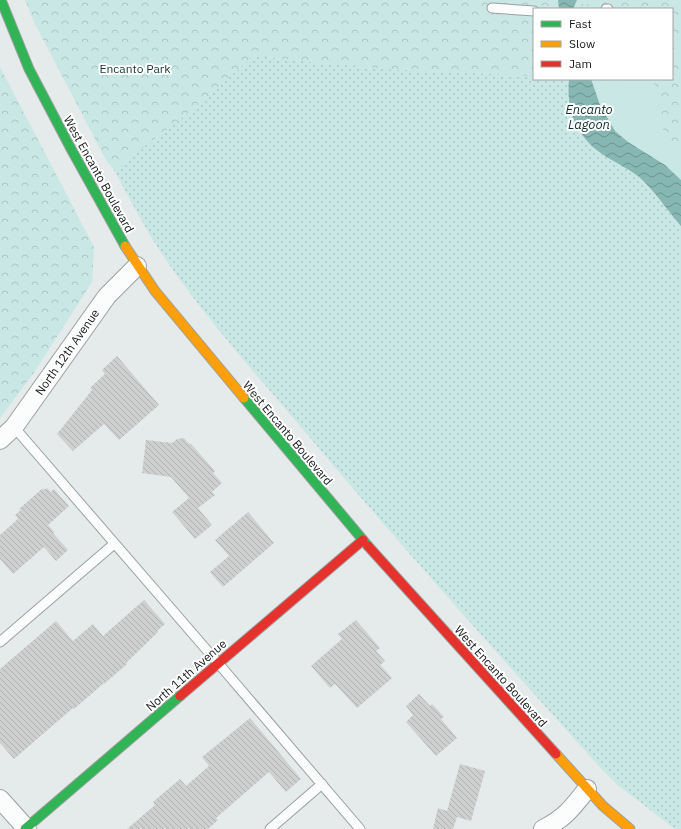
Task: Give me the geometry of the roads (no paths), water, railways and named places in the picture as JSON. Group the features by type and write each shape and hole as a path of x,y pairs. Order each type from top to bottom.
{"street":[{"name":"West Encanto Boulevard","path":"1,0 29,69 70,147 137,266 155,291 363,540 587,789 603,806 630,829"},
{"name":"North 12th Avenue","path":"0,440 14,427 107,296 137,266"},
{"name":"North 11th Avenue","path":"26,829 218,662 363,540"},
{"path":"543,829 552,825 571,810 587,789"},
{"path":"0,799 26,829"}],"lane":[{"path":"492,8 533,11"},
{"path":"14,427 218,662 360,829"},
{"path":"0,642 114,544"},
{"path":"270,829 322,784"}],"water":[{"path":"558,0 577,0 573,8 559,8"},
{"name":"Encanto Lagoon","path":"569,80 591,80 600,105 615,131 628,142 665,165 681,180 681,226 645,182 602,154 585,139 579,131 571,112 568,90"}],"park label":[{"name":"Encanto Park","path":"135,68"}]}
